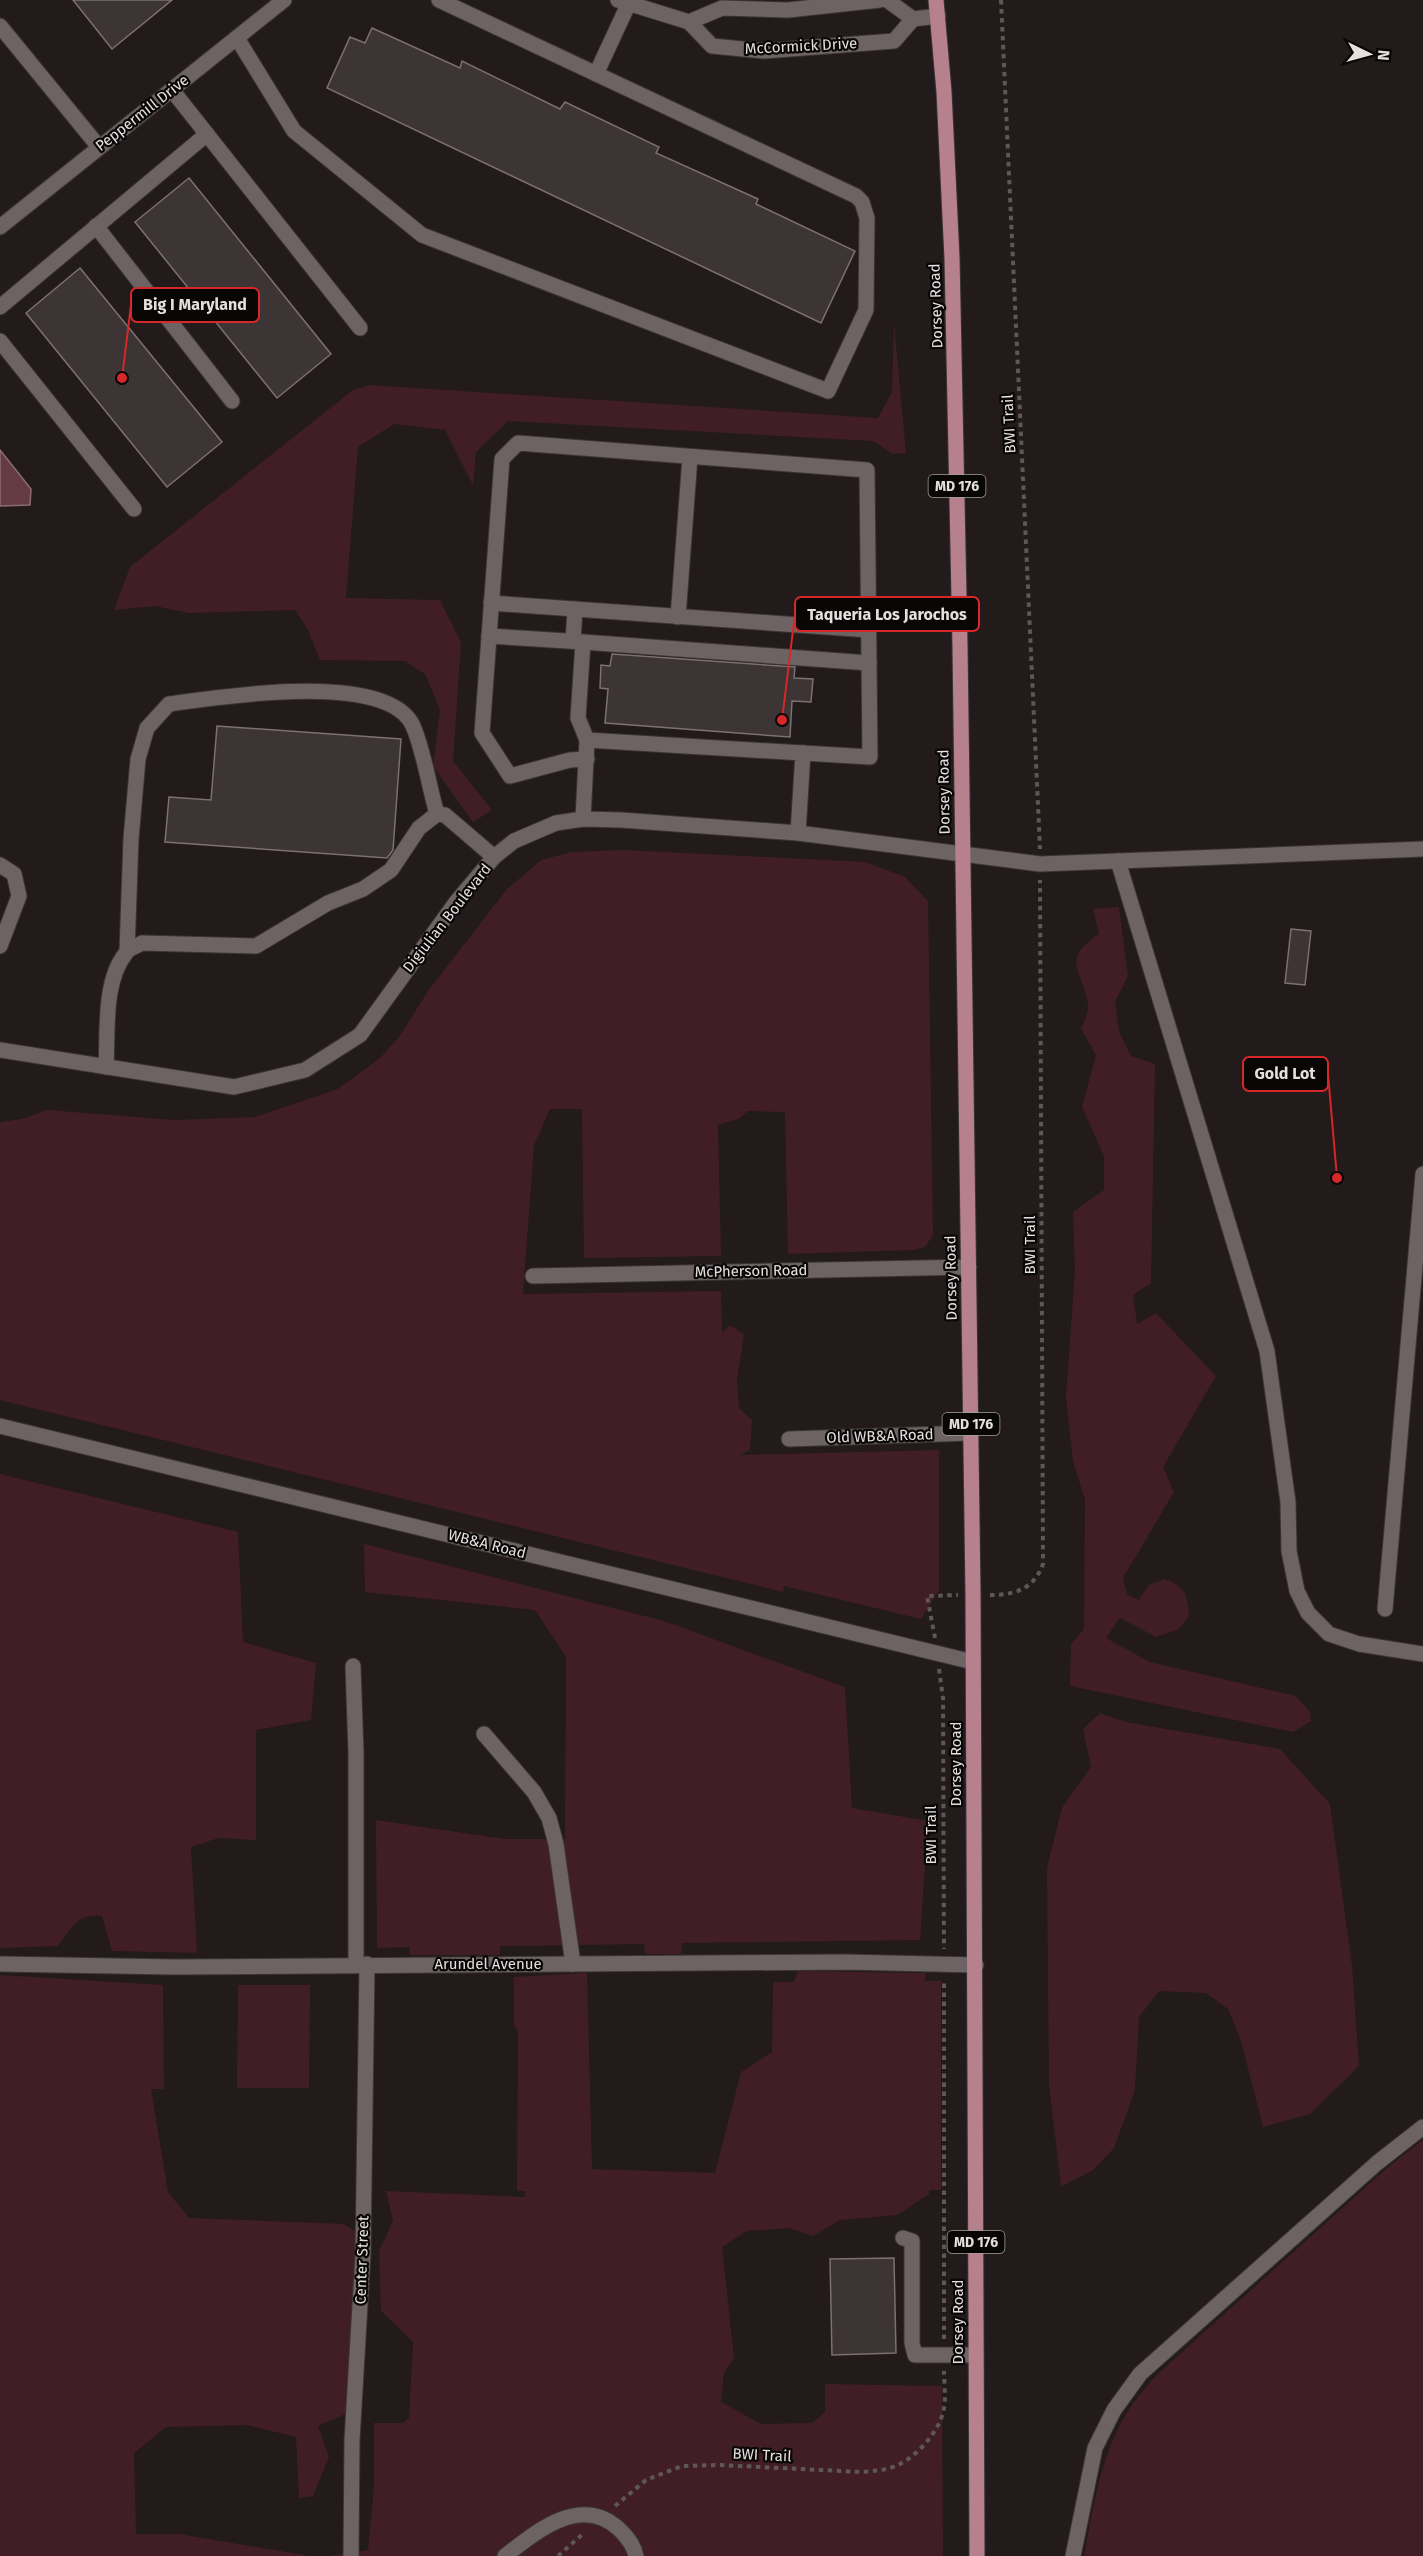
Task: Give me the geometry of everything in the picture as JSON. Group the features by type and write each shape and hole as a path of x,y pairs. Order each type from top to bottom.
{"main road":[{"name":"Dorsey Road","path":"936,0 953,281 963,855 976,1965 977,2556"}],"street":[{"name":"Peppermill Drive","path":"0,227 284,0"},
{"path":"237,38 294,131 422,236 828,391 866,310 867,218 862,202 856,196 440,0"},
{"path":"596,74 623,2 653,6 689,22 722,8 788,10 880,0"},
{"path":"887,0 913,19 938,16"},
{"name":"McCormick Drive","path":"689,22 712,46 764,51 894,41 913,19"},
{"path":"0,26 99,147"},
{"path":"172,90 360,328"},
{"path":"0,307 207,134"},
{"path":"96,226 232,401"},
{"path":"0,341 134,509"},
{"path":"587,740 870,757 867,470 518,443 502,459 482,733 510,776 570,760 587,759"},
{"path":"678,617 690,457"},
{"path":"491,603 869,630"},
{"path":"576,609 578,718 587,740 583,819"},
{"path":"489,636 869,663"},
{"path":"106,1067 111,999 116,973 127,951 131,839 138,759 147,728 169,704 293,691 372,696 391,704 412,724 437,814"},
{"path":"798,832 803,753"},
{"path":"127,951 142,943 256,946 328,903 363,889 391,870 419,828 437,814 445,815 494,857"},
{"name":"Digiulian Boulevard","path":"0,1050 234,1087 305,1070 360,1035 456,901 494,857 514,841 536,830 556,823 583,819 798,832 1040,864 1423,849"},
{"path":"1118,861 1267,1351 1288,1502 1289,1551 1297,1592 1308,1613 1329,1634 1359,1644 1423,1654"},
{"path":"0,865 14,874 18,896 0,946"},
{"path":"1385,1609 1423,1174"},
{"name":"McPherson Road","path":"534,1276 969,1267"},
{"name":"WB&A Road","path":"0,1426 973,1662"},
{"name":"Old WB&A Road","path":"789,1439 971,1433"},
{"name":"Center Street","path":"351,2556 352,2440 363,2254 362,1964 353,1666"},
{"path":"484,1734 534,1792 549,1818 556,1844 573,1964"},
{"name":"Arundel Avenue","path":"0,1964 174,1967 846,1962 976,1965"},
{"path":"1073,2556 1095,2448 1114,2410 1140,2374 1377,2163 1423,2127"},
{"path":"903,2238 912,2241 912,2343 915,2355 976,2355"},
{"path":"505,2556 542,2527 566,2517 601,2517 611,2522 627,2537 636,2556"}],"path":[{"name":"BWI Trail","path":"1001,0 1040,847"},
{"name":"BWI Trail","path":"1011,1595 1029,1586 1039,1575 1044,1546 1040,880"},
{"name":"BWI Trail","path":"943,1728 944,1942"},
{"path":"944,1989 944,2329"},
{"name":"BWI Trail","path":"558,2556 646,2480 682,2466 718,2465 862,2472 882,2470 900,2464 914,2454 938,2426 944,2409 944,2387"}],"shaded area":[{"path":"894,323 906,453 893,454 873,441 508,421 476,452 473,485 445,430 394,424 358,447 346,598 440,600 461,643 453,761 492,810 473,822 433,766 440,710 425,674 405,661 320,660 308,630 295,610 189,613 155,606 114,610 130,567 353,390 369,385 878,418 892,392"},
{"path":"0,450 31,489 30,505 0,506"},
{"path":"625,850 865,862 905,877 928,901 933,1235 925,1247 914,1250 788,1254 785,1112 748,1111 738,1119 718,1125 721,1256 584,1258 582,1109 550,1109 534,1145 523,1294 721,1291 722,1333 730,1325 744,1334 737,1380 739,1408 752,1420 750,1450 740,1455 939,1450 939,1590 921,1619 784,1586 783,1592 0,1400 0,1122 22,1119 47,1110 175,1120 255,1117 338,1089 380,1058 399,1037 428,991 507,889 541,860 571,852"},
{"path":"1119,907 1128,976 1115,1002 1119,1031 1131,1056 1155,1064 1151,1283 1133,1295 1137,1324 1156,1313 1216,1376 1163,1467 1174,1492 1123,1578 1127,1594 1139,1600 1149,1585 1165,1579 1177,1585 1186,1597 1189,1616 1179,1629 1156,1637 1120,1618 1106,1638 1150,1662 1296,1696 1310,1712 1311,1721 1293,1732 1070,1686 1071,1644 1084,1629 1085,1500 1073,1461 1066,1397 1075,1271 1073,1212 1104,1190 1104,1156 1082,1107 1096,1055 1081,1028 1088,1005 1077,959 1087,943 1099,934 1093,909"},
{"path":"0,1474 238,1532 243,1642 316,1663 311,1720 256,1730 256,1840 218,1838 191,1847 197,1953 112,1951 102,1916 81,1919 58,1946 0,1948"},
{"path":"364,1544 664,1621 845,1687 852,1808 928,1821 920,1940 682,1943 681,1954 645,1954 644,1944 500,1946 500,1955 410,1955 410,1947 377,1948 376,1820 504,1839 565,1839 566,1657 535,1610 365,1592"},
{"path":"1100,1713 1126,1722 1280,1749 1330,1804 1352,1966 1359,2066 1310,2114 1263,2127 1241,2041 1228,2009 1206,1993 1159,1991 1139,2017 1135,2090 1114,2148 1092,2171 1061,2186 1049,2085 1047,1868 1062,1808 1091,1767 1083,1729"},
{"path":"798,1971 925,1973 925,1981 941,1981 941,2190 929,2190 929,2194 897,2215 840,2220 813,2236 789,2228 747,2231 722,2247 734,2358 724,2373 721,2402 761,2424 812,2423 825,2412 825,2384 942,2386 943,2556 329,2556 368,2550 374,2486 374,2423 403,2423 409,2418 413,2342 381,2311 379,2251 393,2221 386,2191 525,2197 525,2191 517,2191 518,2032 514,2025 514,1977 587,1973 592,2169 715,2173 741,2072 772,2052 773,1982 794,1982"},
{"path":"0,1975 163,1985 164,2089 151,2089 168,2192 189,2218 344,2224 356,2232 350,2412 318,2426 329,2457 313,2496 299,2498 296,2437 247,2425 166,2427 134,2453 136,2534 179,2534 310,2556 0,2556"},
{"path":"238,1985 310,1985 309,2088 237,2088"},
{"path":"1423,2140 1423,2556 1084,2556 1094,2503 1107,2456 1128,2411 1143,2390 1162,2370 1387,2168"}],"building":[{"path":"73,0 172,0 112,49"},
{"path":"372,28 460,68 462,61 560,109 565,102 659,147 656,153 758,199 756,204 855,251 821,323 327,88 350,37 365,43"},
{"path":"189,178 331,354 277,398 135,222"},
{"path":"80,268 222,442 167,487 26,313"},
{"path":"612,654 795,667 794,678 813,679 811,702 792,701 790,737 605,723 608,689 600,688 601,665 610,666"},
{"path":"217,726 401,739 393,850 387,858 165,842 169,797 211,800"},
{"path":"1291,929 1311,931 1305,985 1285,983"},
{"path":"894,2258 896,2353 832,2355 830,2259"}],"place":[{"name":"Big I Maryland","path":"122,378"},
{"name":"Taqueria Los Jarochos","path":"782,720"},
{"name":"Gold Lot","path":"1337,1178"}]}
